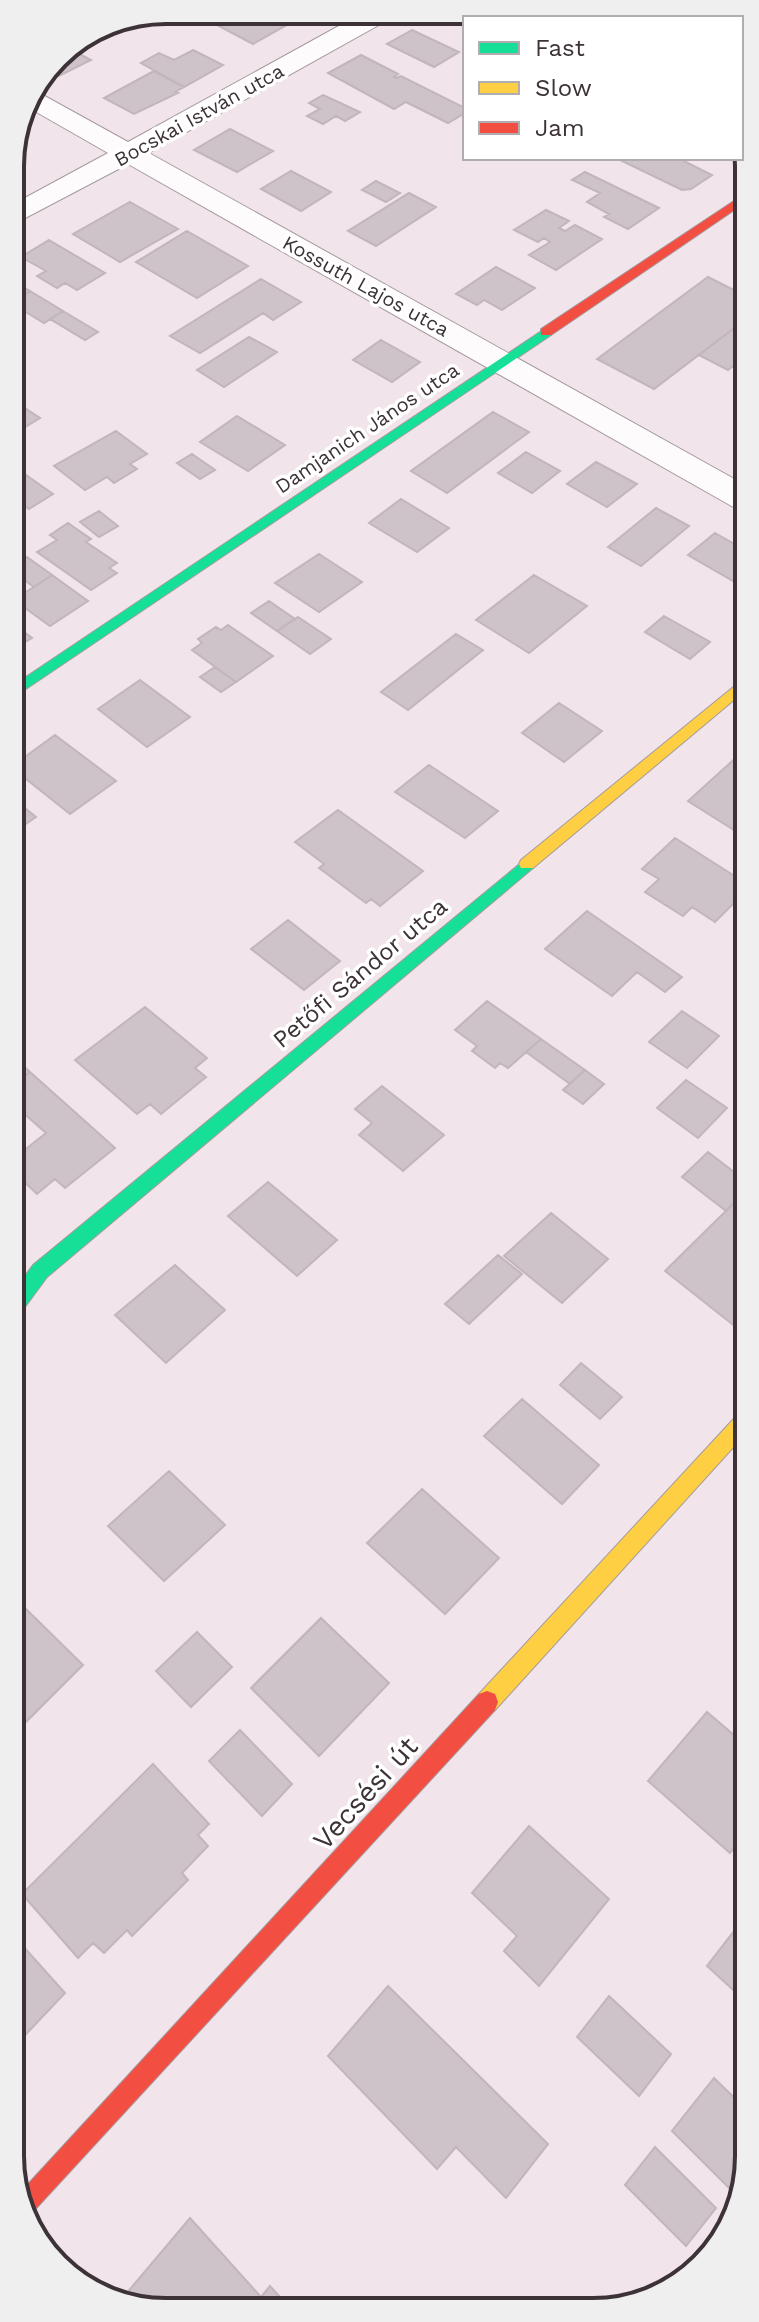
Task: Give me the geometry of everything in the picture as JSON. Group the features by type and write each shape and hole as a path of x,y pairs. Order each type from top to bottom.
{"street":[{"name":"Bocskai István utca","path":"24,210 363,24"},
{"name":"Kossuth Lajos utca","path":"39,103 735,493"},
{"name":"Damjanich János utca","path":"24,685 735,204"},
{"name":"Petőfi Sándor utca","path":"24,1293 40,1271 735,691"},
{"name":"Vecsési út","path":"31,2198 735,1431"}],"building":[{"path":"219,24 288,24 253,44"},
{"path":"412,30 459,52 434,67 387,44"},
{"path":"193,50 223,65 184,87 141,63 159,53 174,60"},
{"path":"79,54 91,60 59,76"},
{"path":"361,55 398,74 394,77 401,76 463,107 463,114 448,123 406,102 394,109 328,73"},
{"path":"154,71 184,87 175,92 178,93 134,114 104,98"},
{"path":"323,95 360,112 345,121 336,116 323,124 307,116 320,109 309,103"},
{"path":"230,129 273,151 237,172 194,150"},
{"path":"620,160 682,160 712,175 691,189 682,190"},
{"path":"291,171 331,192 301,211 261,189"},
{"path":"585,172 659,208 628,229 604,217 609,214 587,202 600,193 572,180"},
{"path":"376,181 400,193 386,202 362,190"},
{"path":"409,193 436,207 376,246 348,231"},
{"path":"130,202 178,229 120,262 73,234"},
{"path":"546,210 569,221 559,228 565,231 575,225 602,239 556,270 529,255 550,242 544,238 538,242 514,230"},
{"path":"187,231 248,266 197,298 136,262"},
{"path":"49,240 105,273 77,290 65,283 57,288 37,276 46,271 24,259 24,255"},
{"path":"496,267 535,288 502,310 484,300 477,305 456,294"},
{"path":"708,277 735,290 735,327 654,389 597,359"},
{"path":"261,279 301,302 273,320 263,313 200,353 170,336"},
{"path":"30,291 63,311 44,323 24,311 24,295"},
{"path":"63,311 98,332 85,340 50,319"},
{"path":"735,327 735,365 728,370 699,355"},
{"path":"249,337 277,352 224,387 197,370"},
{"path":"381,340 420,362 392,382 353,360"},
{"path":"24,408 40,418 24,428"},
{"path":"493,412 529,432 447,493 411,471"},
{"path":"237,416 285,445 248,471 200,442"},
{"path":"116,431 147,454 130,464 137,469 114,483 107,477 85,490 54,466"},
{"path":"526,452 560,471 532,493 498,473"},
{"path":"192,454 215,470 200,479 177,463"},
{"path":"596,462 637,484 607,507 567,484"},
{"path":"24,476 53,494 29,509 24,505"},
{"path":"401,499 449,528 417,552 369,523"},
{"path":"656,508 689,526 641,566 608,547"},
{"path":"99,511 118,526 99,537 80,522"},
{"path":"68,523 91,539 86,542 117,563 109,568 117,573 91,590 37,552 57,540 50,535"},
{"path":"715,533 735,544 735,582 688,555"},
{"path":"319,554 362,582 319,612 275,583"},
{"path":"27,557 52,575 34,587 24,580 24,559"},
{"path":"52,575 88,601 50,626 24,607 24,593"},
{"path":"534,575 587,606 529,653 476,620"},
{"path":"269,601 295,619 277,631 251,613"},
{"path":"664,616 710,642 690,659 645,632"},
{"path":"298,617 331,639 310,654 277,631"},
{"path":"228,625 273,656 236,682 192,650 202,643 198,639 216,627 221,630"},
{"path":"24,632 32,638 24,643"},
{"path":"456,634 483,650 408,710 381,692"},
{"path":"215,667 236,682 221,692 200,677"},
{"path":"140,680 190,717 147,747 98,709"},
{"path":"559,703 602,731 564,762 522,733"},
{"path":"55,735 116,781 70,814 24,777 24,758"},
{"path":"735,759 735,831 688,801"},
{"path":"429,765 498,811 465,838 395,792"},
{"path":"24,807 36,817 24,825"},
{"path":"338,810 423,871 380,906 371,899 366,903 319,868 324,864 295,842"},
{"path":"675,838 735,876 735,902 715,922 692,907 683,916 645,892 659,879 642,869"},
{"path":"587,911 682,977 665,992 637,972 612,996 545,949"},
{"path":"288,920 340,961 304,990 251,949"},
{"path":"487,1001 541,1039 508,1068 500,1063 495,1068 472,1051 477,1046 455,1030"},
{"path":"145,1007 207,1058 195,1068 206,1077 161,1114 150,1104 137,1114 75,1060"},
{"path":"682,1011 719,1036 687,1068 649,1042"},
{"path":"541,1039 585,1070 570,1084 526,1052"},
{"path":"585,1070 604,1084 583,1104 563,1090"},
{"path":"30,1072 115,1148 65,1188 55,1179 37,1194 24,1182 24,1150 46,1133 24,1114 24,1077"},
{"path":"686,1080 727,1108 698,1138 657,1108"},
{"path":"382,1086 444,1135 403,1171 359,1135 372,1123 355,1109"},
{"path":"708,1152 735,1173 735,1202 726,1211 682,1177"},
{"path":"268,1182 337,1240 297,1276 228,1216"},
{"path":"735,1202 735,1326 665,1271"},
{"path":"551,1213 608,1259 562,1303 504,1256"},
{"path":"498,1255 522,1274 469,1324 445,1304"},
{"path":"175,1265 225,1310 166,1363 115,1315"},
{"path":"581,1363 622,1397 600,1419 560,1385"},
{"path":"522,1399 599,1465 562,1504 484,1436"},
{"path":"169,1471 225,1525 164,1581 108,1526"},
{"path":"422,1489 499,1558 445,1614 367,1543"},
{"path":"26,1609 83,1665 24,1724"},
{"path":"321,1618 389,1683 319,1756 251,1688"},
{"path":"197,1632 232,1667 191,1707 156,1671"},
{"path":"707,1712 735,1736 735,1846 730,1853 648,1781"},
{"path":"240,1730 292,1784 262,1816 209,1761"},
{"path":"153,1764 209,1824 198,1835 208,1846 182,1873 188,1880 132,1936 127,1930 104,1953 93,1943 78,1958 24,1896 24,1892"},
{"path":"529,1826 609,1899 539,1986 504,1951 517,1936 472,1893"},
{"path":"735,1930 735,1992 707,1966"},
{"path":"24,1947 65,1993 24,2036"},
{"path":"388,1986 548,2144 506,2198 456,2147 437,2169 328,2056"},
{"path":"609,1996 671,2054 639,2096 577,2037"},
{"path":"714,2078 735,2098 735,2165 731,2190 672,2131"},
{"path":"655,2147 716,2208 686,2246 625,2185"},
{"path":"190,2218 261,2297 270,2286 281,2298 157,2298 127,2292"}],"traffic: fast":[{"path":"24,685 546,332"},
{"path":"24,1293 40,1271 527,864"}],"traffic: slow":[{"path":"527,864 735,691"},
{"path":"487,1702 735,1431"}],"traffic: jam":[{"path":"546,332 735,204"},
{"path":"31,2198 487,1702"}]}
